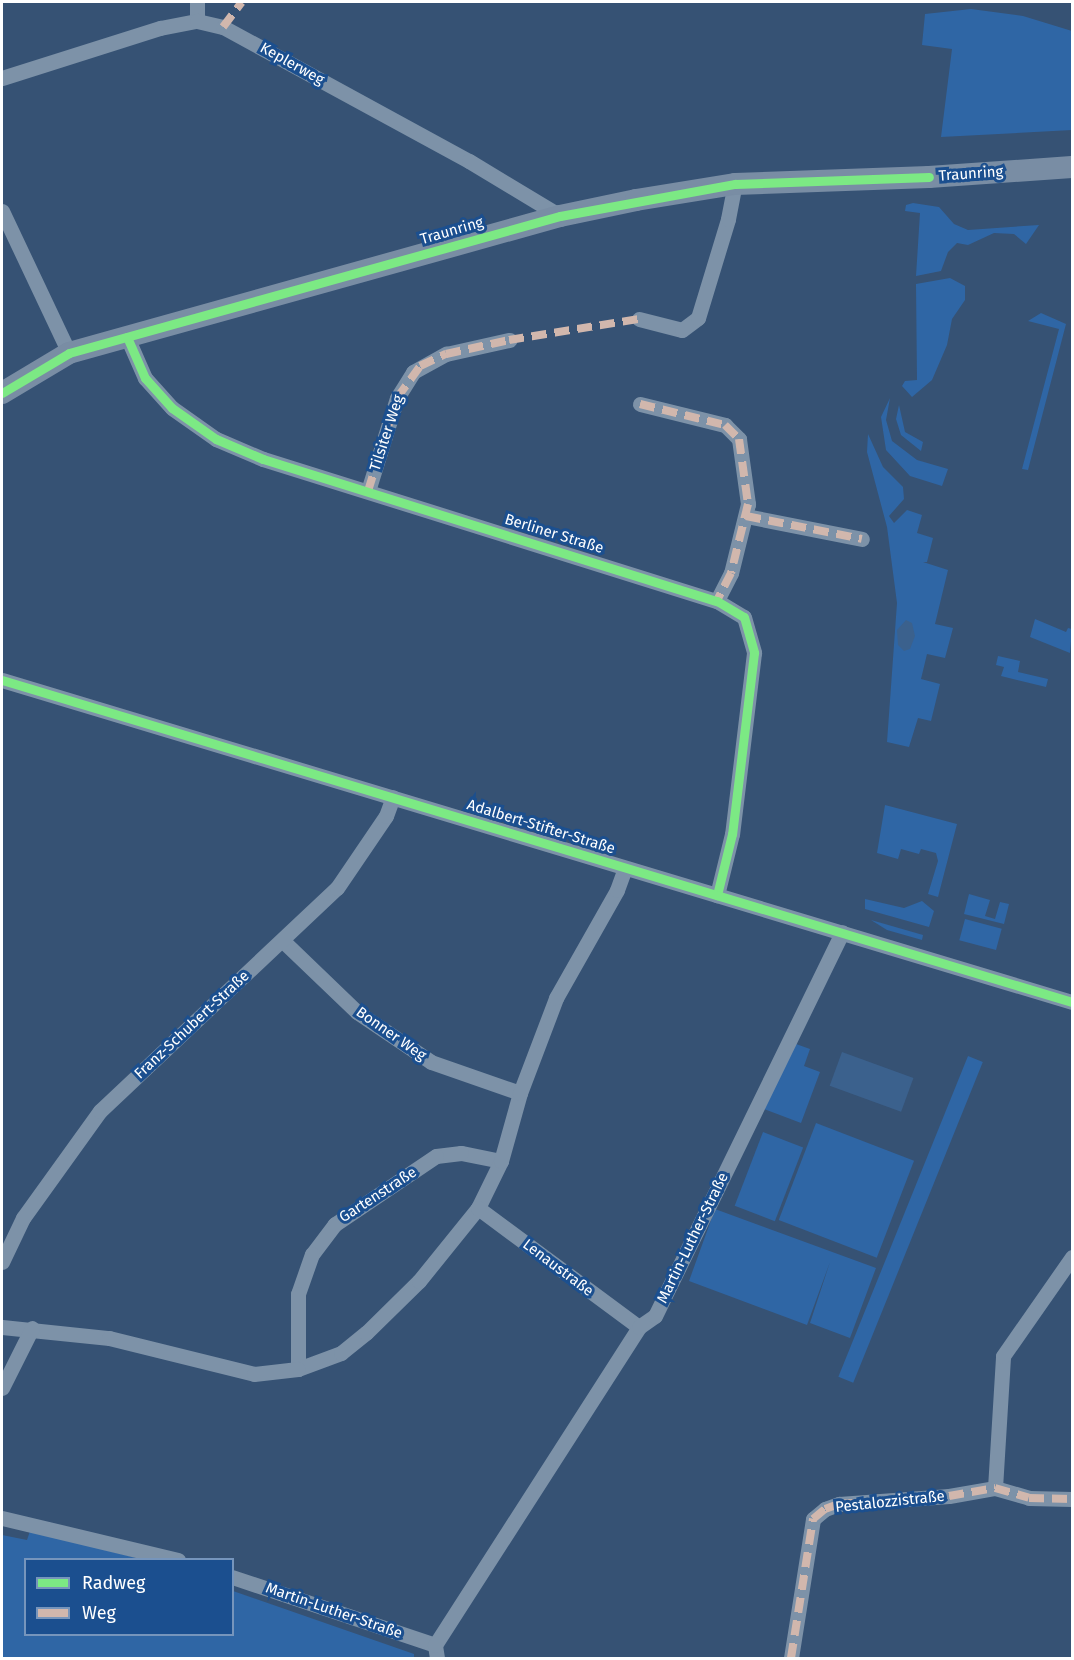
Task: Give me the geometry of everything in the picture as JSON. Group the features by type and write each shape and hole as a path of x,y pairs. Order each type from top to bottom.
{"street":[{"path":"2,78 116,41 197,21 197,2"},
{"name":"Keplerweg","path":"197,21 233,32 469,161 560,216"},
{"name":"Traunring","path":"2,393 69,353 560,216 735,184 929,177 1072,167"},
{"path":"639,318 682,330 698,318 728,219 735,184"},
{"path":"2,211 69,353"},
{"name":"Berliner Straße","path":"127,337 145,378 172,408 199,430 263,459 717,601 744,617 754,653 732,834 717,895"},
{"name":"Tilsiter Weg","path":"368,491 397,398 413,372 446,354 509,340"},
{"path":"640,404 725,425 739,438 746,471 746,516 731,573 717,601"},
{"path":"746,516 862,539"},
{"name":"Adalbert-Stifter-Straße","path":"2,680 1072,1002"},
{"name":"Franz-Schubert-Straße","path":"2,1262 23,1218 100,1112 337,888 386,816 393,797"},
{"path":"2,1327 32,1328 109,1338 254,1374 297,1370 341,1353 366,1333 419,1281 478,1208 501,1161 520,1094 556,998 617,890 625,868"},
{"name":"Martin-Luther-Straße","path":"234,1578 436,1652 639,1327 655,1316 842,932"},
{"name":"Bonner Weg","path":"283,940 357,1012 431,1062 520,1094"},
{"name":"Gartenstraße","path":"297,1370 298,1294 312,1254 335,1224 436,1156 461,1153 501,1161"},
{"name":"Lenaustraße","path":"478,1208 639,1327"},
{"path":"995,1488 1003,1356 1072,1257"},
{"path":"2,1388 32,1328"},
{"name":"Pestalozzistraße","path":"791,1659 813,1519 819,1514 839,1504 949,1496 995,1488 1029,1498 1072,1499"},
{"path":"2,1518 170,1558"}],"shaded area":[{"path":"971,9 1023,16 1072,31 1072,130 941,137 952,49 922,45 925,14"},
{"path":"913,203 939,207 954,224 968,230 1039,225 1026,244 1014,234 994,233 968,245 957,243 948,252 941,271 916,276 920,213 905,211 906,205"},
{"path":"950,278 965,286 965,300 952,319 947,345 932,380 912,397 902,386 905,381 917,380 916,284"},
{"path":"1041,313 1066,324 1028,470 1022,469 1059,329 1028,321"},
{"path":"890,398 886,420 892,441 917,460 948,469 942,486 910,476 886,450 881,417"},
{"path":"899,405 905,432 923,442 921,451 901,435 896,419"},
{"path":"868,434 883,467 903,487 904,499 889,516 894,523 907,510 922,515 917,533 933,538 927,562 923,562 948,570 935,624 953,628 945,658 927,654 921,679 940,684 931,721 918,718 909,747 887,742 897,603 887,527 867,452"},
{"path":"1035,619 1066,632 1068,628 1072,629 1070,653 1030,637"},
{"path":"906,620 912,623 915,636 910,649 904,651 898,645 897,630"},
{"path":"998,656 1020,661 1018,672 1048,679 1046,687 1001,676 1004,667 996,665"},
{"path":"885,805 957,824 938,897 928,894 938,861 936,853 921,849 919,854 901,849 898,859 877,853"},
{"path":"969,894 990,900 985,916 995,919 1000,902 1009,904 1004,924 964,914"},
{"path":"865,899 904,908 922,901 934,911 929,927 865,909"},
{"path":"965,919 1002,929 996,950 959,940"},
{"path":"871,920 923,935 922,940 887,930"},
{"path":"796,1044 810,1049 804,1066 820,1072 801,1123 764,1109"},
{"path":"842,1052 913,1078 901,1112 830,1086"},
{"path":"968,1056 983,1062 853,1383 838,1377"},
{"path":"816,1123 914,1161 877,1258 779,1220"},
{"path":"763,1132 803,1147 775,1221 735,1206"},
{"path":"715,1209 876,1268 850,1338 810,1323 830,1262 807,1325 689,1281"},
{"path":"30,1531 137,1558 24,1558 24,1636 234,1636 234,1591 414,1654 414,1658 2,1658 2,1535 27,1540"}],"marked path":[{"path":"223,27 242,2"},
{"path":"368,491 397,398 420,366 446,354 509,340 639,319"},
{"path":"640,404 725,425 739,439 748,504 731,573 717,601"},
{"path":"746,516 862,539"},
{"path":"791,1658 813,1519 825,1509 839,1504 949,1496 995,1488 1029,1498 1072,1499"}],"cycle path":[{"path":"2,393 69,353 560,216 735,184 929,177"},
{"path":"127,337 145,378 172,408 216,439 263,459 717,601 744,617 754,653 732,834 717,895"},
{"path":"2,680 1072,1002"}]}
